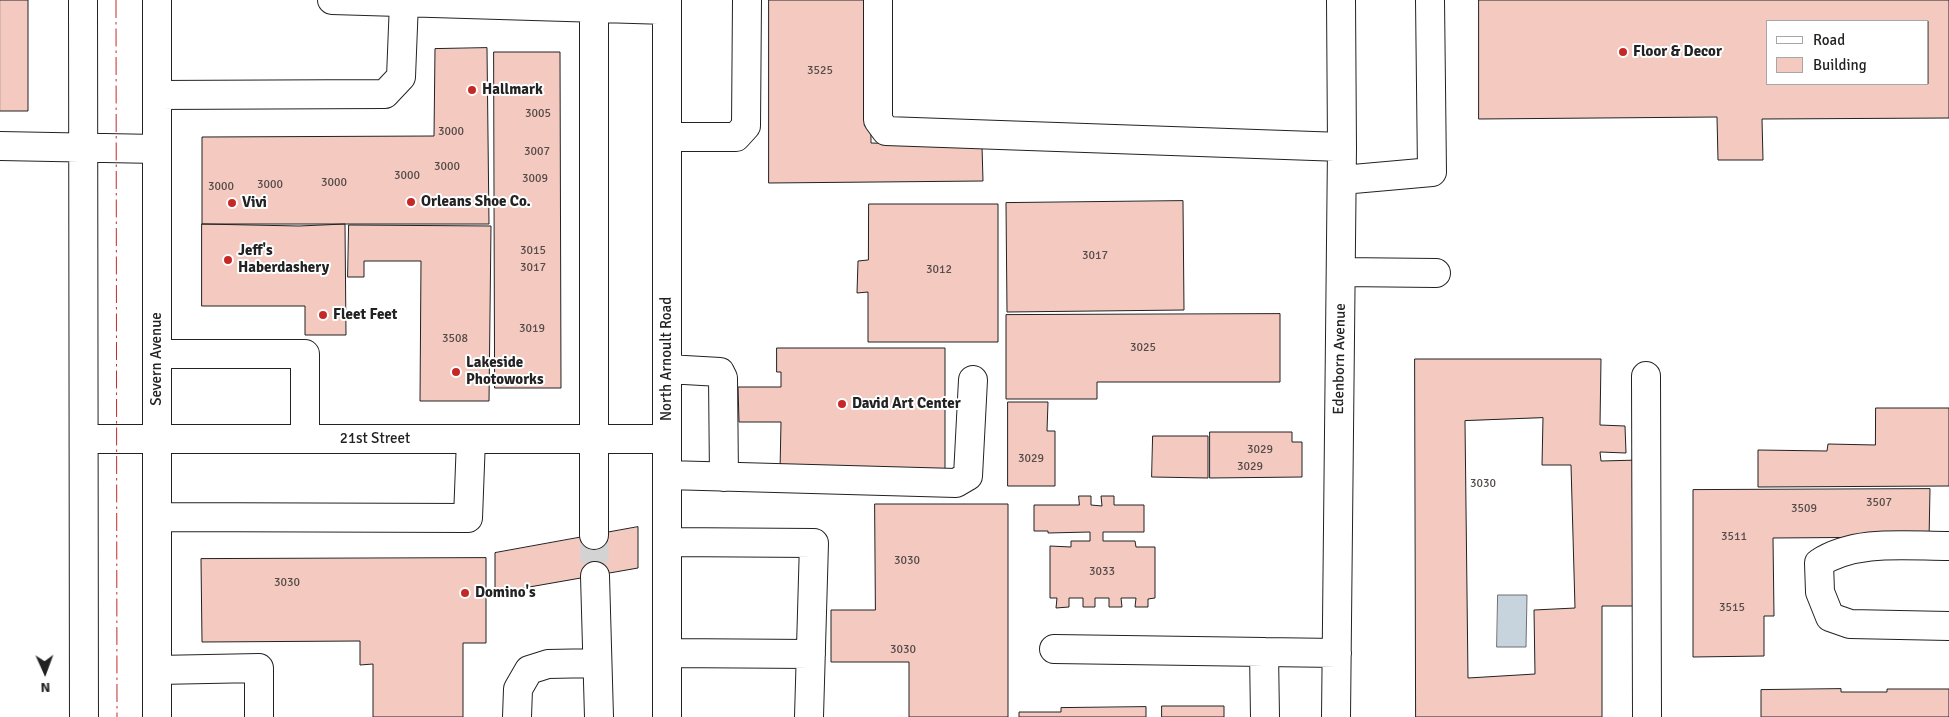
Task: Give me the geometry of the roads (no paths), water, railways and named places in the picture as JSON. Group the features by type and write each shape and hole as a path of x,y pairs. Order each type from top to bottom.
{"street":[{"path":"83,0 84,717"},
{"name":"Severn Avenue","path":"157,0 158,717"},
{"path":"332,0 594,8 667,5"},
{"path":"667,137 736,138 746,126 747,0"},
{"path":"878,0 878,120 886,131 1342,147"},
{"name":"Edenborn Avenue","path":"1336,717 1342,180 1341,0"},
{"path":"1342,180 1432,172 1430,0"},
{"path":"157,95 385,94 401,77 404,2"},
{"name":"North Arnoult Road","path":"667,5 667,717"},
{"path":"594,8 594,535"},
{"path":"0,146 157,149"},
{"path":"1341,272 1436,273"},
{"path":"158,354 305,354 305,439"},
{"path":"667,369 720,372 723,378 724,477"},
{"path":"1646,376 1647,717"},
{"path":"667,475 956,483 968,476 973,380"},
{"name":"21st Street","path":"84,439 667,439"},
{"path":"157,517 468,518 471,439"},
{"path":"667,542 814,543 809,717"},
{"path":"1949,546 1871,546 1834,553 1820,563 1820,592 1830,618 1850,624 1949,626"},
{"path":"595,576 599,717"},
{"path":"1054,649 1337,653"},
{"path":"1264,652 1265,717"},
{"path":"667,653 811,654"},
{"path":"518,717 518,689 528,670 548,664 597,663"},
{"path":"158,670 258,668 259,717"}],"tunnel":[{"path":"594,535 595,576"}],"place":[{"name":"Floor & Decor","path":"1623,52"},
{"name":"Hallmark","path":"472,90"},
{"name":"Orleans Shoe Co.","path":"411,202"},
{"name":"Vivi","path":"232,203"},
{"name":"Jeff's Haberdashery","path":"228,260"},
{"name":"Fleet Feet","path":"323,315"},
{"name":"Lakeside Photoworks","path":"456,372"},
{"name":"David Art Center","path":"842,404"},
{"name":"Domino's","path":"465,593"}]}
